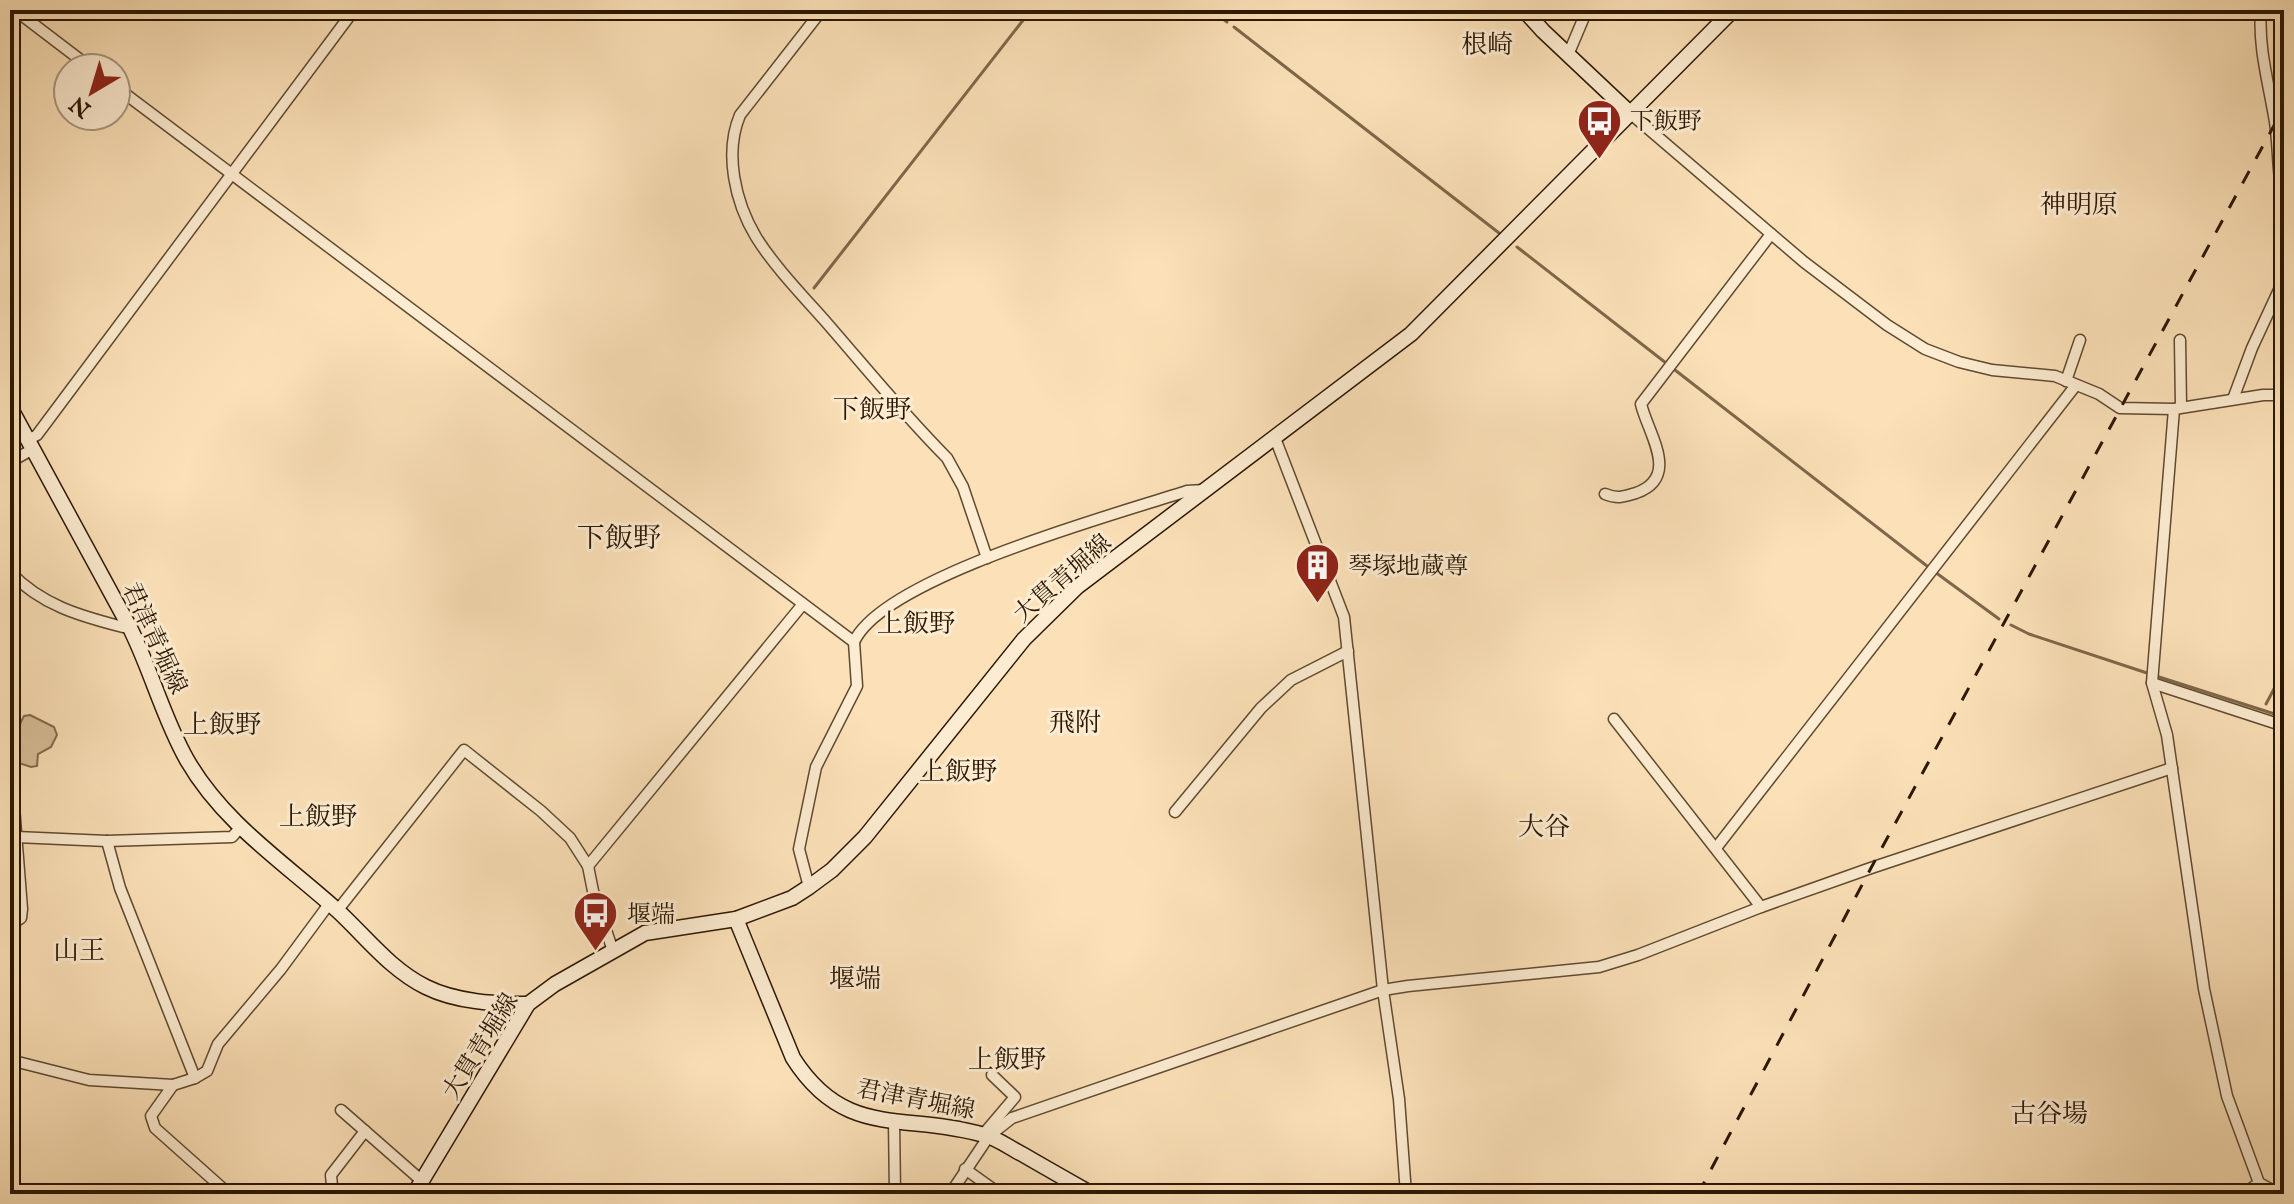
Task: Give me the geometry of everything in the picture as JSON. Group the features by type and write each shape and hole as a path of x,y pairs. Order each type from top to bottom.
{"main road":[{"path":"1524,10 1631,114"},
{"name":"大貫青堀線","path":"418,1188 528,1004 555,984 654,930 736,919 792,898 832,870 865,837 1046,615 1077,587 1423,323 1733,10"},
{"name":"君津青堀線","path":"10,407 146,659 170,726 208,792 240,828 392,964 426,987 456,997 501,1004 528,1004"},
{"name":"君津青堀線","path":"736,919 793,1058 804,1076 825,1096 852,1113 894,1121 933,1123 986,1135 1092,1194"}],"street":[{"path":"15,10 70,52"},
{"path":"10,462 31,445 354,10"},
{"path":"822,10 740,115 734,129 735,184 756,237 813,307 947,458 963,487 987,558"},
{"path":"1568,55 1587,10"},
{"path":"2261,10 2259,34 2275,124 2276,160 2284,203"},
{"path":"132,99 854,642"},
{"path":"1631,114 1847,296 1925,349 1981,367 2042,374 2071,383 2120,408 2177,408 2284,395"},
{"path":"1605,494 1618,499 1650,488 1657,480 1658,460 1653,435 1641,404 1771,234"},
{"path":"2233,399 2252,348 2284,279"},
{"path":"1716,848 2071,383 2080,340"},
{"path":"2180,340 2177,408 2152,683 2167,735 2204,989 2227,1096 2259,1183 2279,1194"},
{"path":"1275,438 1344,617 1383,990 1399,1099 1406,1194"},
{"path":"809,887 799,849 816,767 857,686 854,642 868,623 938,577 1187,491 1206,490"},
{"path":"10,572 26,590 77,616 129,626"},
{"path":"588,866 803,604"},
{"path":"1175,812 1209,769 1291,680 1348,651"},
{"path":"2152,683 2284,726"},
{"path":"1614,719 1761,907"},
{"path":"10,1060 89,1080 173,1085 207,1071 218,1044 464,750 570,838 588,866 613,951"},
{"path":"10,756 16,837 15,869 21,918 10,925"},
{"path":"986,1135 1012,1118 1383,990 1599,967 1761,907 2172,768"},
{"path":"16,837 107,841 232,837 240,828"},
{"path":"107,841 120,888 195,1078"},
{"path":"950,1194 986,1135 1015,1100 1014,1093 992,1075"},
{"path":"173,1085 151,1116 155,1128 229,1194"},
{"path":"341,1110 418,1188"},
{"path":"894,1121 894,1189 904,1194"},
{"path":"342,1194 332,1186 331,1175 365,1131"},
{"path":"965,1169 1000,1194"},
{"path":"2243,1194 2259,1183"}],"shaded area":[{"path":"30,715 54,727 57,735 51,747 38,754 37,766 31,767 19,763 16,745 21,721 24,716"}],"waterway":[{"path":"814,288 1031,10"},
{"path":"1074,10 1079,10"},
{"path":"1212,10 1227,22"},
{"path":"1234,27 1499,233"},
{"path":"1517,247 1666,363"},
{"path":"1675,370 1927,566"},
{"path":"1935,572 1999,619"},
{"path":"2011,625 2029,634 2147,673"},
{"path":"2266,704 2284,670"},
{"path":"2156,676 2284,717"}],"railway":[{"path":"1698,1194 1871,868 2284,107"}],"place":[{"name":"下飯野","path":"1599,160"},
{"name":"琴塚地蔵尊","path":"1317,605"},
{"name":"堰端","path":"596,953"}],"district":[{"name":"根崎","path":"1487,44"},
{"name":"神明原","path":"2079,204"},
{"name":"下飯野","path":"872,409"},
{"name":"下飯野","path":"619,537"},
{"name":"上飯野","path":"916,623"},
{"name":"飛附","path":"1075,722"},
{"name":"上飯野","path":"222,724"},
{"name":"上飯野","path":"958,771"},
{"name":"上飯野","path":"318,816"},
{"name":"大谷","path":"1544,826"},
{"name":"山王","path":"79,950"},
{"name":"堰端","path":"855,978"},
{"name":"上飯野","path":"1007,1059"},
{"name":"古谷場","path":"2049,1113"}]}
